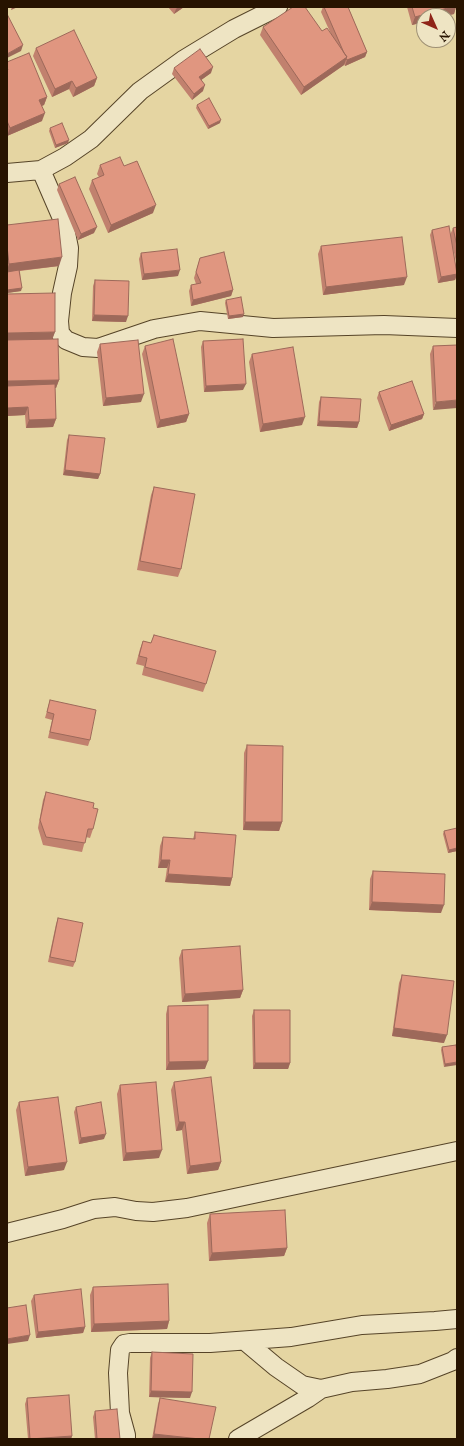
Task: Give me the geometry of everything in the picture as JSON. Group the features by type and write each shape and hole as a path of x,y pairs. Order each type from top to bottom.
{"street":[{"path":"7,173 41,170 65,157 91,138 140,91 183,60 234,29 278,7"},
{"path":"41,170 64,222 69,248 68,266 62,293 59,321 60,333 66,340 83,348 98,348 154,329 200,321 273,328 384,324 457,328"},
{"path":"7,1233 63,1219 94,1209 115,1207 136,1211 153,1212 187,1208 457,1151"},
{"path":"126,1439 120,1414 118,1373 120,1350 124,1344 130,1342 210,1343 291,1338 362,1325 457,1319"},
{"path":"245,1341 280,1370 302,1385 321,1390"},
{"path":"238,1439 321,1390 352,1382 420,1374 457,1358"}],"building":[{"path":"293,7 305,7 322,31 327,28 347,57 304,87 263,27"},
{"path":"324,7 348,7 367,52 347,60"},
{"path":"412,7 451,7 416,8 415,17"},
{"path":"7,14 23,45 7,54"},
{"path":"74,30 97,78 76,88 72,81 55,89 36,48"},
{"path":"200,49 213,67 199,77 205,85 194,94 174,68"},
{"path":"29,53 47,97 39,100 45,113 10,128 7,121 7,62"},
{"path":"209,98 221,120 209,126 197,105"},
{"path":"62,123 69,140 56,145 50,128"},
{"path":"120,157 124,166 137,161 156,205 111,225 92,180 104,175 100,165"},
{"path":"75,177 97,227 81,234 59,184"},
{"path":"58,219 62,257 9,264 7,225"},
{"path":"449,226 457,274 441,277 432,230"},
{"path":"457,227 457,246 453,228"},
{"path":"402,237 407,277 326,287 321,246"},
{"path":"177,249 180,270 144,274 141,253"},
{"path":"224,252 233,290 193,300 191,285 201,283 196,272 200,258"},
{"path":"19,270 22,288 7,290 7,272"},
{"path":"95,280 129,281 128,316 94,315"},
{"path":"55,293 55,332 7,333 7,294"},
{"path":"241,297 244,314 229,316 226,300"},
{"path":"58,339 59,380 7,381 7,340"},
{"path":"173,339 189,414 160,420 145,346"},
{"path":"243,339 246,384 206,386 203,341"},
{"path":"138,340 144,394 106,398 100,344"},
{"path":"457,345 457,400 436,402 433,346"},
{"path":"293,347 305,417 263,424 252,354"},
{"path":"412,381 424,414 391,425 379,392"},
{"path":"55,384 56,419 29,420 28,407 7,408 7,386"},
{"path":"321,397 361,399 359,422 319,421"},
{"path":"69,435 105,438 100,474 65,470"},
{"path":"154,487 195,494 181,569 140,561"},
{"path":"154,635 216,651 206,684 145,667 147,658 139,656 143,641 151,643"},
{"path":"50,700 96,710 90,740 50,732 54,714 47,712"},
{"path":"247,745 283,746 282,822 245,822"},
{"path":"46,792 94,803 93,808 98,809 93,829 88,829 85,843 46,837 40,820"},
{"path":"457,828 457,848 449,850 444,831"},
{"path":"195,832 236,835 232,878 168,874 170,860 161,860 163,837 195,839"},
{"path":"373,871 445,874 444,905 372,902"},
{"path":"58,918 83,923 75,962 50,957"},
{"path":"240,946 243,990 185,994 182,950"},
{"path":"402,975 454,981 447,1035 394,1028"},
{"path":"208,1005 208,1061 169,1062 168,1006"},
{"path":"254,1010 290,1010 290,1063 255,1063"},
{"path":"456,1045 457,1062 445,1064 442,1047"},
{"path":"211,1077 221,1162 190,1166 185,1122 179,1122 174,1082"},
{"path":"156,1082 162,1150 126,1153 120,1085"},
{"path":"58,1097 67,1162 28,1167 19,1102"},
{"path":"101,1102 106,1134 81,1138 76,1107"},
{"path":"285,1210 287,1248 212,1253 210,1214"},
{"path":"168,1284 169,1321 94,1324 93,1287"},
{"path":"81,1289 85,1327 38,1332 34,1295"},
{"path":"26,1305 30,1335 7,1339 7,1308"},
{"path":"152,1352 193,1354 192,1392 151,1391"},
{"path":"69,1395 72,1436 30,1439 27,1398"},
{"path":"160,1398 216,1407 209,1439 154,1434"},
{"path":"117,1409 120,1439 97,1439 95,1411"}]}
